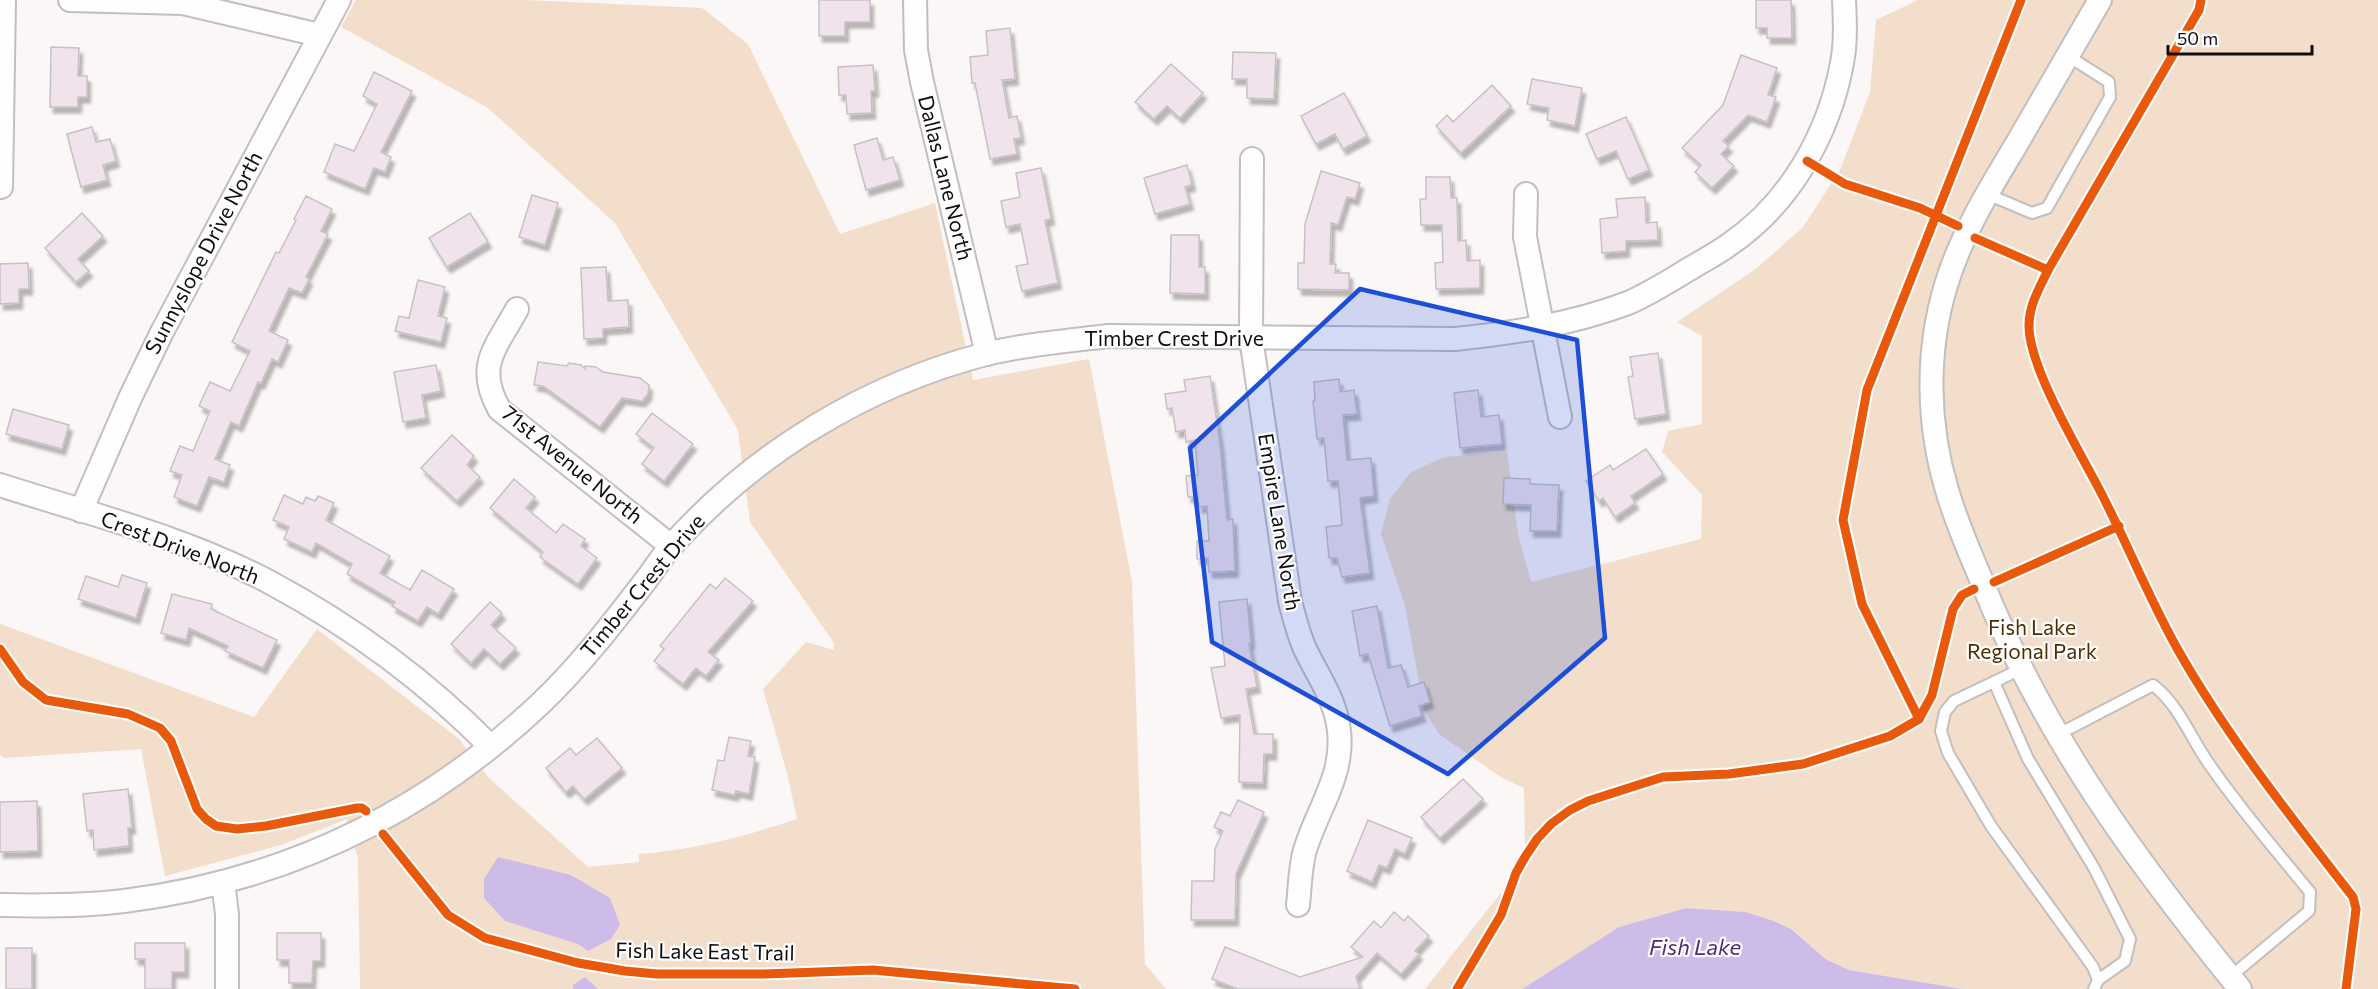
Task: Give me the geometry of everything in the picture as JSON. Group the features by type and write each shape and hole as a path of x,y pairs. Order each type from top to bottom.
{"street":[{"path":"1,187 4,0"},
{"path":"70,0 183,3 319,35"},
{"name":"Sunnyslope Drive North","path":"81,511 126,406 162,332 339,0"},
{"name":"Dallas Lane North","path":"915,0 916,50 922,82 987,354"},
{"name":"Timber Crest Drive","path":"0,905 70,905 123,901 223,882 288,863 375,824 439,785 539,705 601,636 671,546 746,474 808,430 866,398 920,375 987,354 1108,336 1455,339 1542,327 1577,319 1630,302 1731,244 1784,193 1807,161 1824,125 1842,62 1844,0"},
{"path":"2100,0 1987,194 1956,256 1945,287 1936,326 1932,371 1937,452 1947,490 1993,609 2021,669 2057,735 2096,799 2146,869 2235,983"},
{"name":"Empire Lane North","path":"1252,159 1251,338 1290,601 1294,622 1305,649 1330,693 1340,743 1334,782 1304,851 1298,905"},
{"path":"1526,194 1525,237 1560,417"},
{"name":"71st Avenue North","path":"517,309 490,357 487,376 489,391 499,409 671,546"},
{"name":"Crest Drive North","path":"0,485 181,545 270,582 339,623 403,668 463,719 490,746"},
{"path":"223,882 227,914 227,989"}],"lane":[{"path":"1987,194 2032,213 2047,208 2110,97 2109,82 2068,56"},
{"path":"1994,682 2028,759 2094,868 2130,939 2125,961 2096,984 2093,968 1991,826 1948,753 1941,731 1945,712 1954,701 2021,669"},
{"path":"2057,735 2153,685 2167,696 2214,771 2310,892 2309,911 2235,983"}],"highlighted area":[{"path":"1360,289 1577,340 1605,638 1448,774 1212,642 1190,448"}],"green space":[{"path":"356,0 525,0 702,8 748,44 840,234 935,203 973,380 1089,359 1132,582 1145,964 1166,989 360,989 358,859 347,819 281,845 165,876 141,749 4,758 0,755 0,624 254,717 317,629 459,739 489,778 588,867 639,862 639,854 720,841 797,819 787,773 763,689 806,642 834,650 834,643 750,522 738,430 615,223 488,108 341,27"},
{"name":"Fish Lake Regional Park","path":"1918,0 2378,0 2378,989 1963,989 1849,970 1827,960 1791,929 1771,920 1746,912 1686,908 1619,927 1522,989 1425,989 1522,866 1525,849 1524,788 1502,778 1439,734 1424,710 1405,606 1381,534 1390,499 1410,473 1444,457 1507,452 1518,534 1531,582 1701,539 1702,495 1662,452 1668,431 1702,424 1702,336 1677,322 1757,268 1803,227 1840,170 1870,92 1876,20"}],"water":[{"path":"498,857 571,875 610,898 620,925 611,939 588,951 578,944 505,921 484,898 484,879"},
{"name":"Fish Lake","path":"1686,908 1746,912 1771,920 1791,929 1827,960 1849,970 1963,989 1522,989 1619,927"},
{"path":"585,977 598,989 573,989 573,985"}],"building":[{"path":"819,0 870,0 870,22 845,22 845,36 819,36"},
{"path":"1756,0 1791,0 1792,38 1767,38 1767,28 1756,28"},
{"path":"1010,28 1015,79 1002,80 1009,118 1017,116 1021,138 1014,139 1017,154 990,159 975,83 972,83 970,57 988,55 986,31"},
{"path":"51,47 79,48 78,76 87,76 87,97 78,97 78,107 50,107"},
{"path":"1233,52 1276,53 1274,99 1247,98 1247,79 1232,79"},
{"path":"1741,55 1777,68 1768,95 1776,97 1767,122 1748,115 1723,141 1729,146 1721,154 1734,166 1712,188 1695,172 1701,165 1682,148 1723,105"},
{"path":"1171,64 1203,93 1180,118 1167,106 1154,119 1135,102"},
{"path":"873,65 875,91 871,91 872,113 847,114 846,95 839,95 838,67"},
{"path":"374,72 412,91 381,152 391,157 385,172 374,168 365,189 324,172 335,144 354,151 377,104 363,96"},
{"path":"1532,79 1582,88 1575,126 1547,120 1549,108 1527,104"},
{"path":"1492,85 1511,106 1461,153 1436,126 1447,115 1453,122"},
{"path":"1344,93 1367,136 1343,149 1335,134 1316,144 1301,116"},
{"path":"1626,117 1649,170 1628,179 1616,151 1597,159 1586,134"},
{"path":"92,127 96,142 110,139 116,161 103,165 107,180 81,187 67,134"},
{"path":"877,138 883,160 893,157 900,180 866,190 854,145"},
{"path":"1187,165 1192,185 1185,187 1190,204 1155,214 1144,178"},
{"path":"1041,168 1051,219 1045,220 1058,283 1022,291 1016,266 1028,264 1020,224 1006,227 1001,201 1020,197 1016,173"},
{"path":"1321,171 1360,183 1355,199 1347,197 1338,225 1331,223 1330,264 1336,264 1335,273 1349,273 1349,290 1298,289 1298,263 1304,263 1305,224"},
{"path":"1426,177 1450,177 1451,198 1457,198 1458,241 1466,240 1467,261 1480,260 1480,288 1436,289 1435,263 1443,262 1442,225 1421,225 1420,199 1426,199"},
{"path":"532,195 558,203 545,245 519,237"},
{"path":"306,196 332,209 321,231 328,234 306,277 309,279 302,293 289,288 269,331 288,340 278,362 272,359 261,383 258,382 239,426 231,422 215,459 230,465 224,482 209,477 197,506 174,497 182,475 170,471 180,446 193,451 210,411 199,406 210,382 230,391 250,351 232,342 276,252 279,253 296,220 294,219"},
{"path":"1645,197 1646,223 1657,222 1658,240 1626,241 1626,251 1602,253 1600,219 1618,217 1616,199"},
{"path":"82,213 103,236 78,259 89,271 76,282 45,248"},
{"path":"470,213 488,242 447,267 429,238"},
{"path":"1171,235 1199,235 1199,267 1205,267 1205,294 1170,293"},
{"path":"28,263 29,289 19,289 19,303 0,304 0,264"},
{"path":"606,267 608,301 628,300 629,327 603,329 603,338 584,339 581,268"},
{"path":"418,280 445,287 438,316 447,318 441,342 395,331 399,316 409,318"},
{"path":"1658,353 1666,414 1635,419 1628,377 1633,376 1630,357"},
{"path":"538,362 567,366 569,363 581,365 585,369 585,366 596,367 603,372 640,378 649,385 648,394 642,401 622,398 600,427 543,386 534,385"},
{"path":"436,365 441,391 422,395 426,418 403,422 394,372"},
{"path":"1210,376 1220,444 1227,520 1233,519 1235,571 1209,572 1208,558 1197,559 1197,541 1209,541 1207,506 1199,507 1198,496 1188,497 1186,476 1198,475 1195,440 1186,442 1185,430 1176,432 1172,408 1167,409 1165,394 1186,391 1184,380"},
{"path":"1339,379 1340,392 1354,390 1357,414 1343,415 1347,460 1371,458 1374,496 1360,498 1370,573 1342,577 1337,558 1329,558 1326,527 1342,525 1338,481 1328,481 1324,438 1317,439 1313,401 1315,400 1314,382"},
{"path":"1478,390 1481,417 1499,415 1502,444 1460,448 1454,393"},
{"path":"13,409 69,425 62,449 6,434"},
{"path":"652,413 693,444 664,481 642,464 654,448 636,434"},
{"path":"452,435 474,456 467,465 480,477 457,501 421,468"},
{"path":"1646,449 1663,474 1631,496 1635,503 1615,517 1603,498 1599,501 1586,481 1610,465 1613,470"},
{"path":"1504,478 1530,479 1530,484 1559,485 1557,531 1530,531 1531,505 1503,504"},
{"path":"514,479 535,497 526,508 556,533 563,524 585,539 581,546 597,558 578,584 540,557 543,552 490,508"},
{"path":"284,495 303,504 306,497 315,501 318,496 334,503 326,520 390,556 380,573 410,590 422,570 454,589 438,614 427,607 418,621 392,606 395,602 347,574 352,564 316,543 312,552 284,539 289,527 273,520"},
{"path":"122,575 147,583 136,618 78,599 86,576 118,587"},
{"path":"725,578 753,601 708,652 719,660 706,676 696,668 683,684 654,661 664,649 660,646 710,584 716,589"},
{"path":"172,594 212,604 211,609 277,640 263,668 225,651 228,646 189,628 186,640 161,633"},
{"path":"1247,599 1251,643 1249,644 1257,687 1246,689 1254,734 1273,734 1273,754 1264,754 1263,783 1239,782 1240,715 1221,718 1211,668 1225,666 1219,602"},
{"path":"490,602 502,613 491,625 516,648 500,664 484,649 471,663 451,644"},
{"path":"1377,606 1388,668 1401,665 1408,687 1424,682 1430,702 1419,706 1422,716 1390,726 1368,654 1360,656 1352,611"},
{"path":"729,737 751,741 748,756 755,757 749,794 736,791 735,795 712,790 718,760 724,761"},
{"path":"597,738 622,768 584,799 573,786 566,792 546,768 570,748 576,755"},
{"path":"1463,779 1483,799 1440,838 1421,817"},
{"path":"128,789 132,828 128,828 129,846 94,850 93,830 87,831 83,794"},
{"path":"1238,800 1264,812 1236,874 1235,920 1191,920 1192,881 1214,881 1215,849 1223,831 1214,827 1221,812 1230,816"},
{"path":"37,801 38,851 0,852 0,802"},
{"path":"1368,820 1412,838 1405,854 1395,849 1387,868 1379,865 1372,882 1347,871"},
{"path":"1394,912 1404,921 1408,916 1429,936 1415,951 1419,954 1401,974 1377,953 1356,977 1360,989 1238,989 1212,979 1225,947 1300,977 1363,957 1351,947 1374,921 1381,928"},
{"path":"277,933 321,933 321,961 313,961 312,983 289,983 289,960 277,960"},
{"path":"135,943 185,943 185,972 172,972 172,989 145,989 145,959 135,959"},
{"path":"6,948 32,948 32,989 6,989"}],"cycle path":[{"path":"1919,719 1862,604 1843,520 1867,390 2021,0"},
{"path":"2201,0 2199,10 2035,296 2029,325 2031,342 2045,384 2056,407 2108,507 2157,610 2197,683 2239,746 2353,897 2356,909 2346,989"},
{"path":"1807,161 1845,184 1920,208 1958,226"},
{"path":"1975,238 2048,270"},
{"path":"1994,582 2119,526"},
{"path":"1919,719 1932,695 1953,609 1962,595 1974,589"},
{"path":"0,649 23,682 46,700 128,714 160,728 171,741 197,809 216,826 237,829 266,826 357,808 366,811"},
{"path":"1457,989 1501,915 1516,873 1525,857 1551,824 1570,810 1588,801 1663,777 1729,774 1803,764 1890,736 1919,719"},
{"name":"Fish Lake East Trail","path":"383,834 448,915 485,938 578,963 657,974 764,974 873,970 1075,989"}]}
